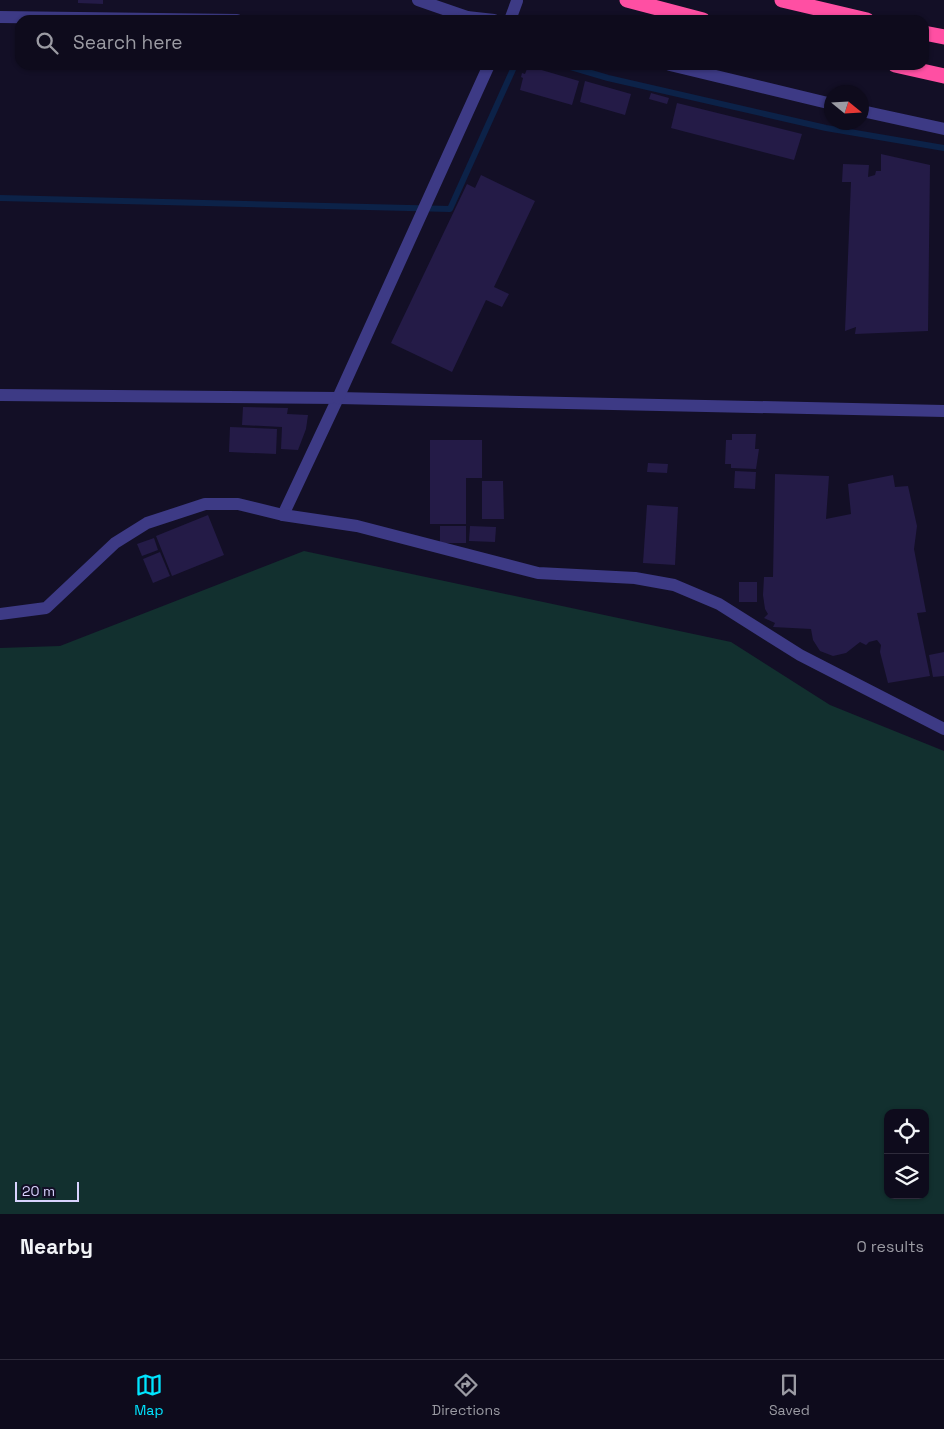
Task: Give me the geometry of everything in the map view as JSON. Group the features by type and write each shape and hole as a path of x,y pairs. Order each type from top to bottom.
{"highway":[{"path":"627,0 684,15"},
{"path":"782,0 846,15"},
{"path":"929,34 944,38"},
{"path":"917,70 944,76"}],"street":[{"path":"418,0 452,15"},
{"path":"512,15 517,1"},
{"path":"0,17 15,17"},
{"path":"282,515 338,398 487,70"},
{"path":"691,70 824,102"},
{"path":"869,113 944,129"},
{"path":"0,394 338,398 944,411"},
{"path":"0,614 46,608 114,543 147,523 204,504 238,504 282,515 357,526 538,573 635,578 674,585 719,604 800,655 944,729"}],"green space":[{"path":"304,551 731,642 830,705 944,751 944,1214 0,1214 0,648 60,646"}],"building":[{"path":"78,0 103,0 103,4 78,3"},
{"path":"526,70 542,70 579,81 572,105 520,90 523,78 521,77 522,73 525,74"},
{"path":"585,81 631,94 625,115 580,102"},
{"path":"651,93 669,98 667,104 649,99"},
{"path":"677,103 802,134 794,160 671,128"},
{"path":"881,154 930,165 928,331 855,334 856,327 845,331 851,182 842,182 843,164 869,165 868,177 875,175 876,171 881,171"},
{"path":"481,175 535,201 494,287 509,294 502,307 486,300 452,372 391,343 467,184 475,188"},
{"path":"243,407 288,408 287,414 308,415 306,429 298,450 281,449 282,427 242,425"},
{"path":"230,427 277,429 276,454 229,452"},
{"path":"732,434 756,434 755,449 759,449 756,469 731,468 731,464 725,464 726,440 732,440"},
{"path":"430,440 482,440 482,478 466,478 466,524 430,524"},
{"path":"648,463 668,464 667,473 647,472"},
{"path":"735,471 756,472 755,489 734,488"},
{"path":"775,474 829,476 826,519 851,514 848,484 893,475 895,487 908,486 917,526 914,549 926,612 917,613 930,676 888,683 880,652 881,645 877,640 866,645 860,642 846,653 833,656 820,651 813,640 811,629 773,627 775,623 764,618 768,614 765,609 763,595 764,577 773,577"},
{"path":"482,481 503,481 504,519 482,519"},
{"path":"647,505 678,507 675,565 643,563"},
{"path":"208,515 224,555 172,576 156,536"},
{"path":"440,526 466,526 466,543 440,543"},
{"path":"470,526 496,527 495,542 469,541"},
{"path":"154,538 158,550 142,556 137,544"},
{"path":"160,552 170,576 153,583 143,559"},
{"path":"739,582 757,582 757,602 739,602"},
{"path":"944,652 944,676 933,677 929,655"}],"waterway":[{"path":"0,198 450,209 513,70"},
{"path":"581,70 608,78 826,128 944,148"}]}
